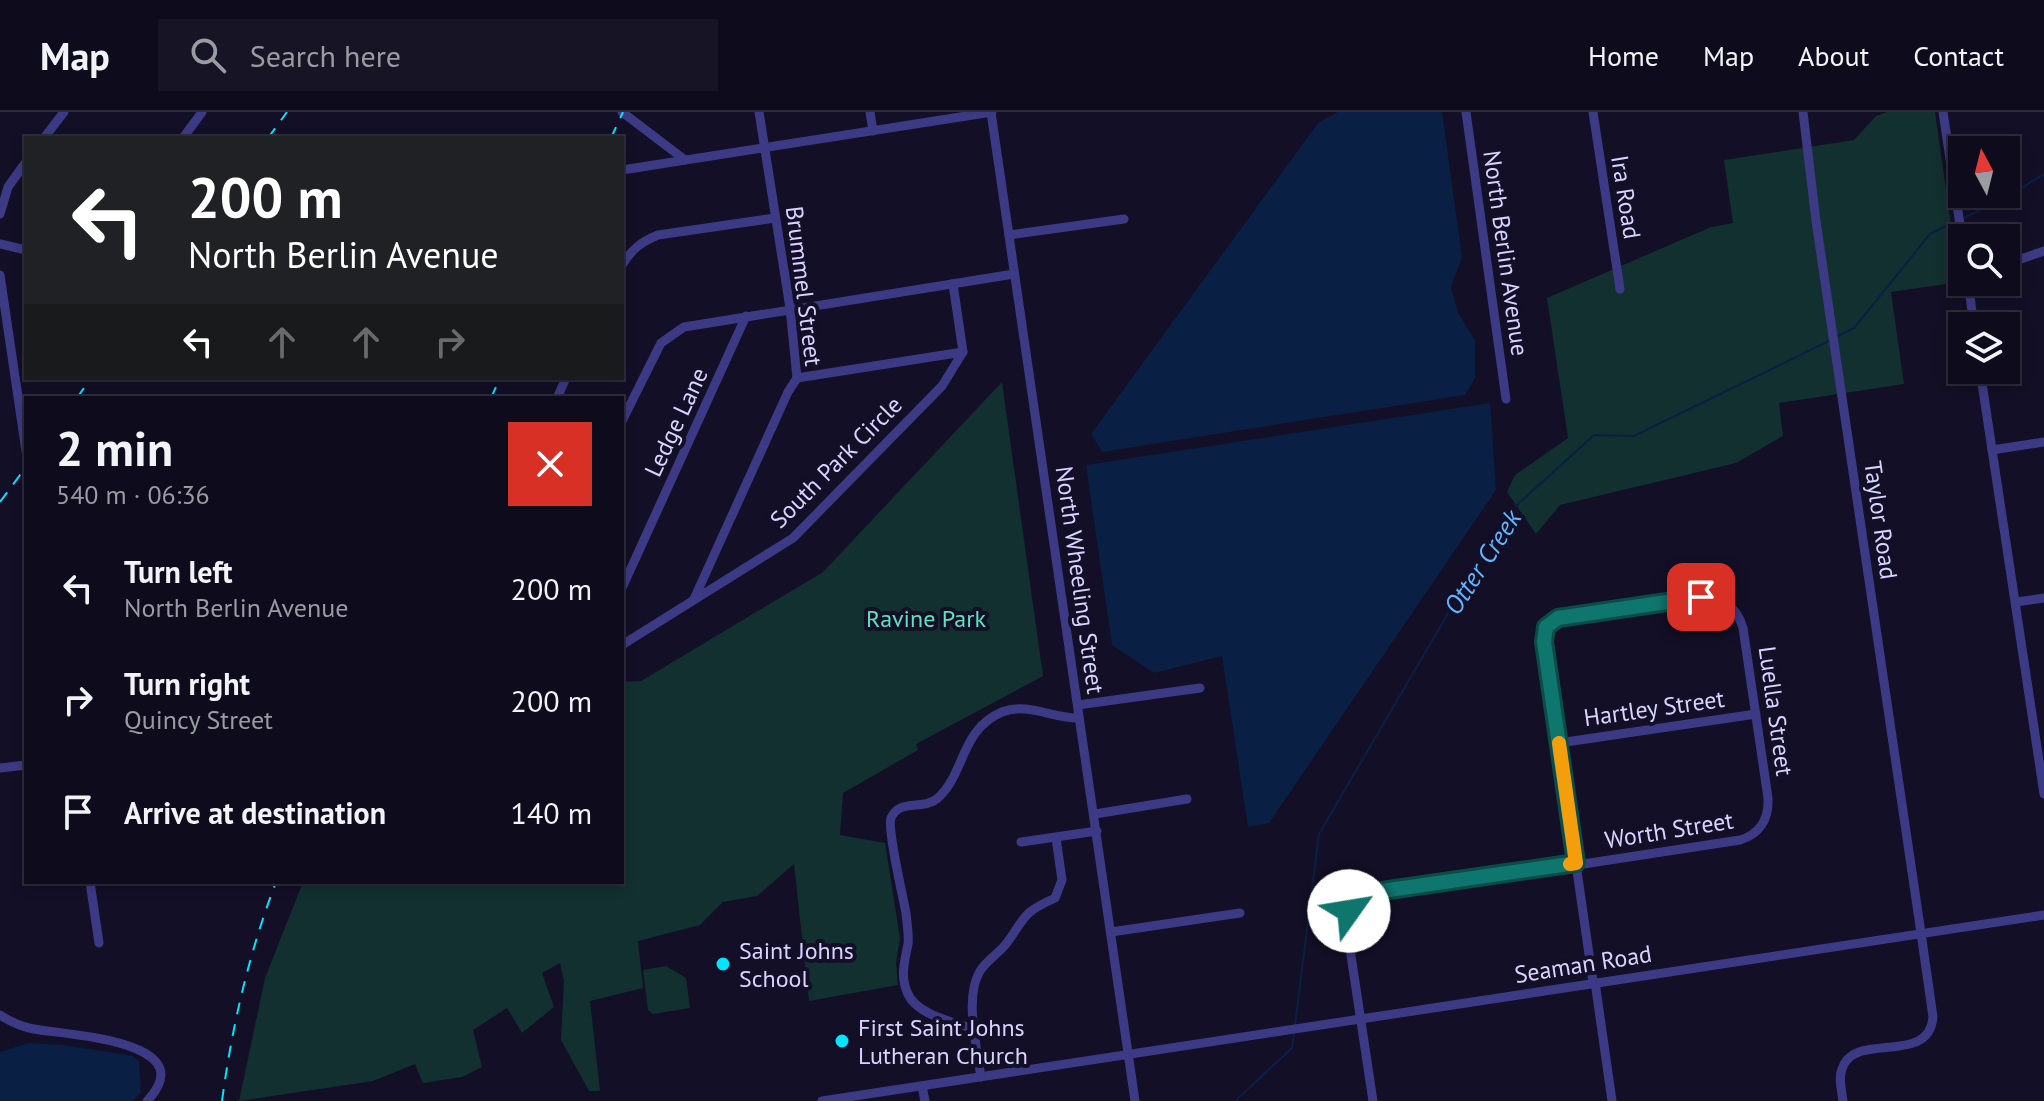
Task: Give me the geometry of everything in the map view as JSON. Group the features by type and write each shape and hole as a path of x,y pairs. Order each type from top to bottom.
{"street":[{"path":"46,136 64,112"},
{"path":"184,136 202,112"},
{"path":"622,112 685,160"},
{"name":"Brummel Street","path":"694,600 797,378 790,308 759,112"},
{"path":"870,112 873,131"},
{"path":"624,170 991,112"},
{"name":"North Wheeling Street","path":"991,112 1135,1101"},
{"name":"North Berlin Avenue","path":"1466,112 1506,399"},
{"name":"Ira Road","path":"1593,112 1620,289"},
{"name":"Taylor Road","path":"1803,112 1816,221 1933,1013 1931,1028 1923,1039 1861,1051 1847,1059 1841,1072 1843,1101"},
{"path":"1943,112 1960,224"},
{"path":"0,214 12,180 24,165"},
{"path":"0,177 12,180"},
{"path":"624,262 630,251 658,235 775,218"},
{"path":"1009,235 1124,219"},
{"path":"0,244 24,250"},
{"path":"2020,259 2044,251"},
{"path":"624,417 655,353 667,337 695,324 1014,274"},
{"path":"0,275 24,437"},
{"path":"797,378 963,352 953,284"},
{"name":"Ledge Lane","path":"624,584 746,316"},
{"name":"South Park Circle","path":"624,644 793,538 942,386 963,352"},
{"path":"1982,384 2041,758 2044,794"},
{"path":"1992,450 2044,442"},
{"name":"Luella Street","path":"1559,743 1543,639 1550,622 1563,617 1701,597 1716,598 1730,606 1739,616 1743,628 1769,802 1762,825"},
{"path":"2016,602 2044,598"},
{"path":"1078,705 1200,688"},
{"path":"974,1029 936,1016 914,1002 907,992 903,964 908,944 907,917 889,830 890,819 896,810 905,805 924,806 938,798 953,777 972,737 986,722 1002,712 1015,708 1079,718"},
{"name":"Hartley Street","path":"1559,743 1756,714"},
{"path":"1559,743 1609,1101"},
{"path":"0,768 24,765"},
{"path":"1095,814 1187,799"},
{"name":"Worth Street","path":"1361,1018 1347,916 1353,904 1364,895 1740,840 1762,825"},
{"path":"1021,842 1097,831"},
{"path":"981,1077 973,1010 977,975 1004,946 1028,910 1055,898 1062,880 1056,838"},
{"path":"90,884 99,943"},
{"path":"1111,932 1240,913"},
{"name":"Seaman Road","path":"822,1101 2044,915"},
{"path":"0,1015 24,1027 99,1038 150,1055 159,1066 161,1079 147,1101"},
{"path":"1361,1018 1373,1101"},
{"path":"922,1086 925,1101"}],"green space":[{"path":"1887,112 1935,112 1951,224 1948,224 1948,284 1891,292 1904,384 1779,403 1783,436 1736,463 1560,505 1536,534 1507,492 1515,475 1568,438 1547,298 1711,227 1733,223 1724,160 1854,140 1876,116"},
{"name":"Ravine Park","path":"1002,382 1043,676 916,744 918,750 843,793 840,835 885,843 900,938 896,963 898,985 809,1001 794,864 757,896 723,902 700,925 638,941 643,988 590,1001 600,1091 589,1091 561,1040 564,981 560,963 542,973 554,1007 522,1033 507,1008 473,1030 482,1067 462,1077 423,1083 415,1064 373,1081 239,1101 265,978 302,884 624,884 624,682 641,681 823,572"},
{"path":"666,966 686,978 690,1008 653,1014 648,1010 643,970"}],"water":[{"path":"1338,112 1442,112 1462,257 1451,287 1458,313 1475,340 1475,378 1465,395 1102,452 1091,434 1318,123"},
{"path":"1490,403 1496,490 1269,823 1248,827 1222,656 1154,673 1112,645 1086,465"},
{"path":"28,1043 64,1045 133,1056 139,1061 141,1092 133,1101 0,1101 0,1052"}],"waterway":[{"name":"Otter Creek","path":"1964,218 2044,174"},
{"name":"Otter Creek","path":"1838,336 1854,328 1930,234 1954,222"},
{"name":"Otter Creek","path":"1295,1025 1319,834 1505,516 1594,435 1634,436 1829,341"},
{"name":"Otter Creek","path":"1235,1101 1292,1048 1294,1031"}],"railway":[{"path":"269,136 287,112"},
{"path":"612,136 623,112"},
{"path":"78,396 90,380"},
{"path":"492,396 499,380"},
{"path":"0,502 24,470"},
{"path":"222,1101 243,990 275,884"}],"slow traffic":[{"path":"1559,743 1576,863 1570,864"}],"place":[{"name":"Saint Johns School","path":"723,964"},
{"name":"First Saint Johns Lutheran Church","path":"842,1041"}],"route":[{"path":"1349,911 1356,900 1375,892 1576,863 1544,642 1546,627 1558,618 1701,597"}]}
